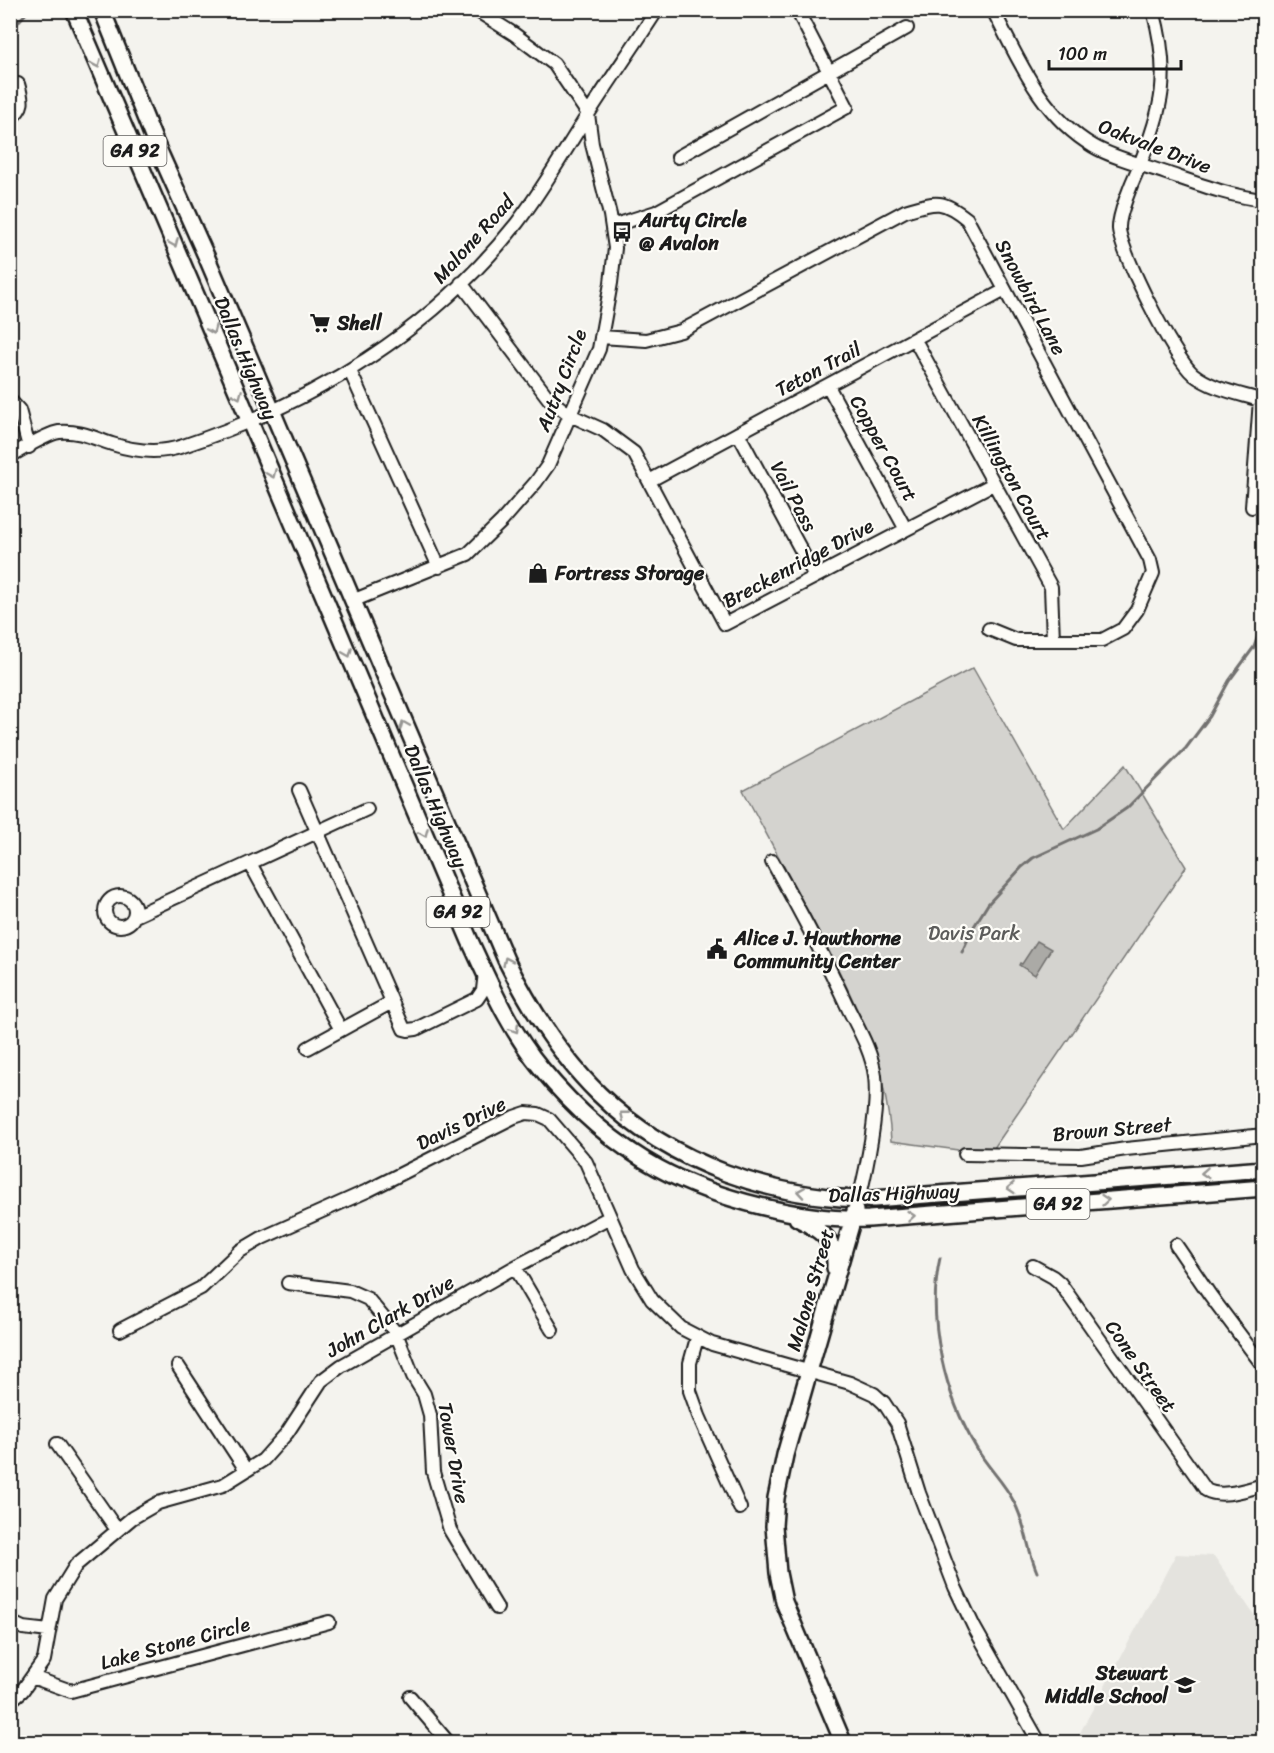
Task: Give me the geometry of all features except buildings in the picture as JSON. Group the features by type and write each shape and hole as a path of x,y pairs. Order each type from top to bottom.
{"main road":[{"name":"Dallas Highway","path":"74,10 470,941 502,1007 525,1045 546,1074 595,1123 659,1168 687,1181 786,1212 852,1220 1263,1188"},
{"name":"Dallas Highway","path":"102,10 155,142 272,410 506,960 536,1016 580,1074 600,1095 639,1127 704,1164 742,1179 778,1189 859,1199 1263,1169"},
{"path":"1213,1192 1263,1196"},
{"name":"Malone Street","path":"809,1371 859,1199"},
{"path":"786,1212 818,1229 828,1238 836,1260 834,1279"},
{"path":"809,1371 779,1482 774,1512 774,1544 784,1602 843,1743"}],"street":[{"name":"Autry Circle","path":"352,601 468,554 502,521 548,465 599,349 615,248 612,226 592,144 588,114 554,64 514,34 476,10"},
{"name":"Malone Road","path":"10,456 56,433 73,432 115,445 162,451 180,447 272,410 350,371 398,339 435,309 517,223 657,10"},
{"name":"Oakvale Drive","path":"993,10 1043,102 1071,132 1095,147 1140,164 1217,191 1263,200"},
{"path":"1153,10 1164,68 1162,102 1130,187 1118,228 1131,266 1173,349 1192,373 1215,387 1262,399 1252,507"},
{"path":"612,226 656,212 847,107 798,12"},
{"path":"678,157 907,28"},
{"path":"10,119 19,112 23,100 18,84"},
{"name":"Snowbird Lane","path":"601,337 646,340 681,331 905,211 934,202 953,207 967,219 1150,560 1153,573 1137,610 1123,629 1102,640 1016,640 989,629"},
{"name":"Breckenridge Drive","path":"461,283 549,399 570,415 603,430 634,453 725,624 993,484"},
{"name":"Teton Trail","path":"649,481 1005,290"},
{"name":"Killington Court","path":"915,340 1051,587 1053,640"},
{"path":"350,371 439,567"},
{"name":"Copper Court","path":"828,386 905,528"},
{"path":"10,400 19,410 29,447"},
{"name":"Vail Pass","path":"738,434 815,576"},
{"path":"299,790 404,1029 416,1029 477,999 483,990 485,972"},
{"path":"135,916 367,809"},
{"name":"Malone Street","path":"772,861 822,952 866,1046 872,1064 876,1083 875,1105 859,1199"},
{"path":"250,863 341,1030"},
{"path":"477,999 494,1001 502,1007"},
{"path":"308,1048 392,1002"},
{"name":"Davis Drive","path":"120,1330 201,1288 240,1251 262,1238 366,1191 526,1113 538,1114 549,1119 592,1173 633,1269 652,1300 672,1320 697,1338 737,1352 809,1371"},
{"name":"Brown Street","path":"965,1154 1081,1156 1263,1135"},
{"name":"John Clark Drive","path":"10,1701 22,1691 44,1660 55,1599 76,1565 117,1530 158,1503 224,1485 263,1460 287,1433 321,1381 341,1365 515,1267 610,1217"},
{"path":"1176,1245 1263,1367"},
{"name":"Cone Street","path":"1033,1266 1060,1283 1201,1484 1213,1494 1263,1485"},
{"path":"515,1267 552,1330"},
{"name":"Tower Drive","path":"288,1283 350,1291 368,1299 396,1333 413,1376 424,1394 430,1415 433,1472 450,1530 497,1608"},
{"path":"697,1338 690,1363 690,1391 740,1508"},
{"path":"178,1366 246,1470"},
{"name":"Malone Street","path":"809,1371 867,1389 884,1403 893,1416 900,1430 932,1532 955,1587 974,1627 1040,1743"},
{"path":"57,1444 117,1530"},
{"path":"10,1622 23,1628 49,1631"},
{"name":"Lake Stone Circle","path":"32,1677 71,1691 329,1622"},
{"path":"410,1697 448,1743"}],"shaded area":[{"path":"1037,941 1051,949 1035,975 1019,965"},
{"name":"Stewart Middle School","path":"1176,1554 1214,1556 1263,1628 1263,1742 1075,1742"}],"green space":[{"name":"Davis Park","path":"973,668 1064,829 1125,765 1186,867 994,1148 958,1150 891,1141 882,1082 863,1024 824,942 743,790"}],"waterway":[{"path":"10,31 29,10"},
{"path":"962,952 988,904 1022,867 1033,858 1096,829 1127,808 1186,748 1210,716 1229,681 1254,647 1264,613"},
{"path":"940,1258 935,1307 941,1357 948,1382 956,1406 977,1449 1006,1488 1018,1510 1037,1572"}],"place":[{"name":"Aurty Circle @ Avalon","path":"622,232"},
{"name":"Shell","path":"320,323"},
{"name":"Fortress Storage","path":"538,573"},
{"name":"Alice J. Hawthorne Community Center","path":"717,949"},
{"name":"Stewart Middle School","path":"1185,1685"}]}
